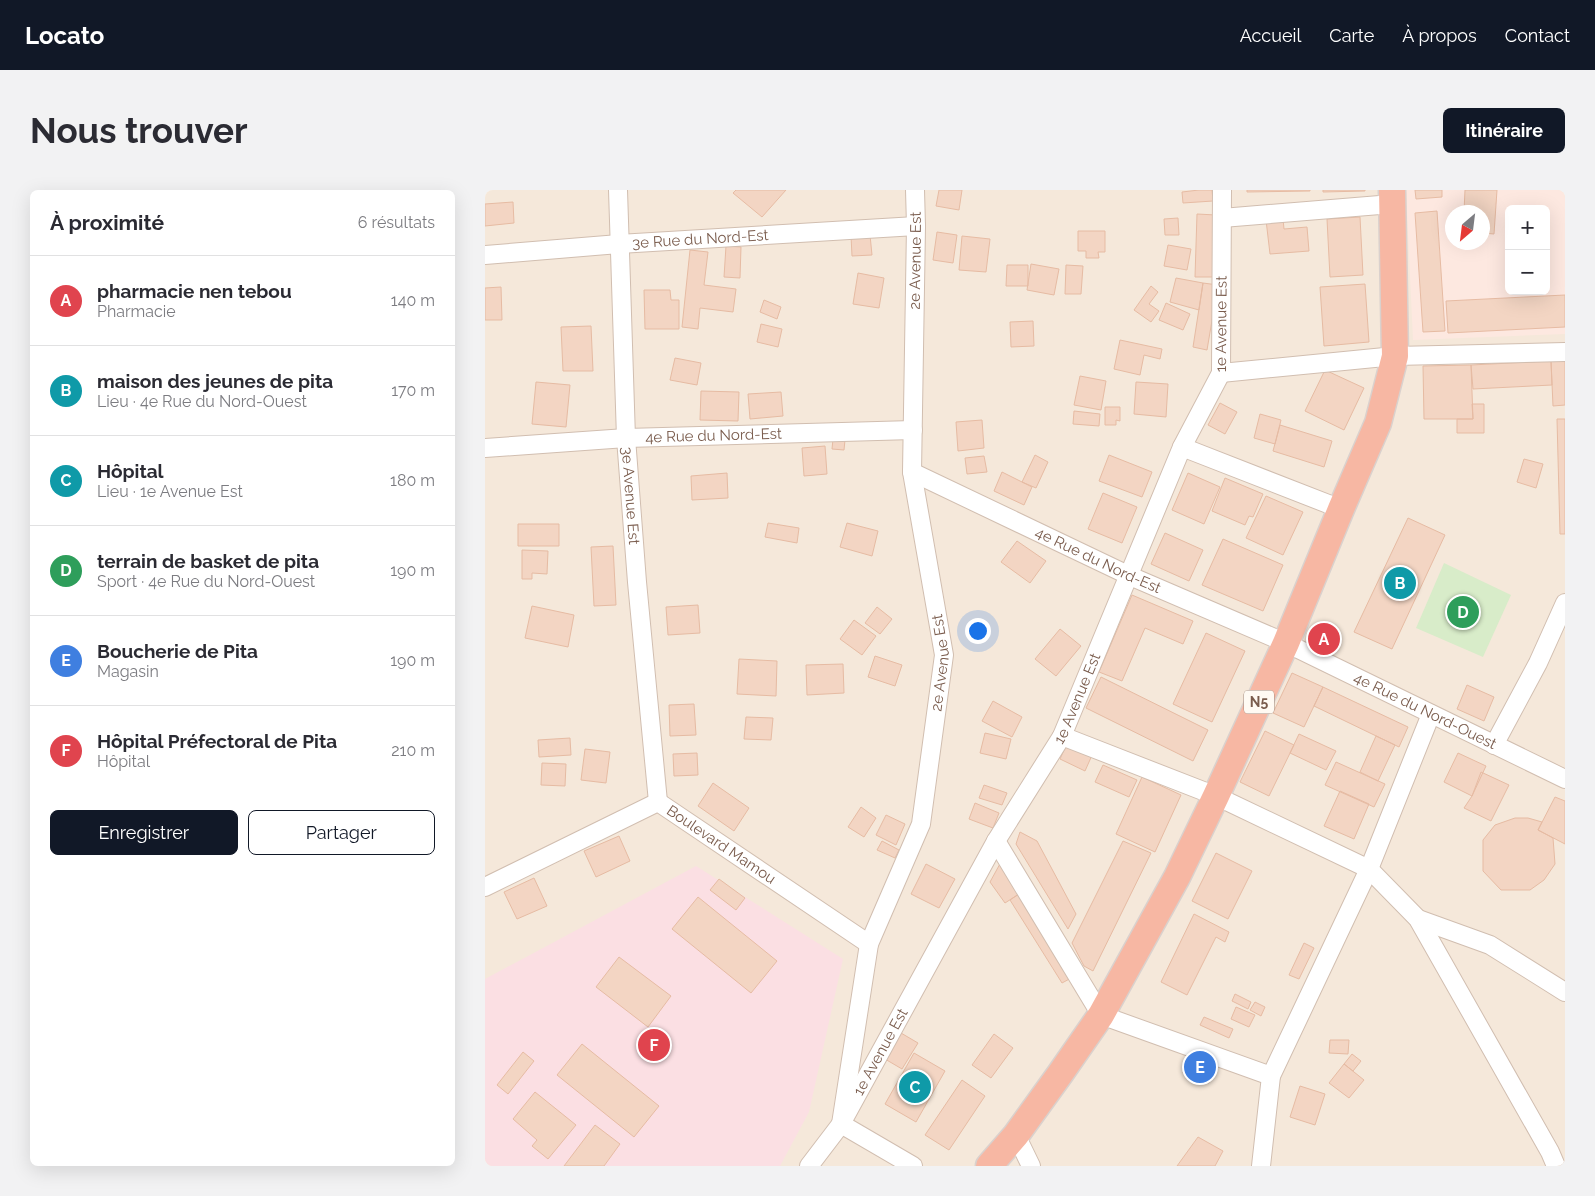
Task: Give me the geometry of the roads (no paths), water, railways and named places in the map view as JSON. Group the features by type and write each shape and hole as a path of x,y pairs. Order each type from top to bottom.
{"highway":[{"name":"N5","path":"989,1166 1061,1074 1101,1015 1177,876 1286,643 1378,423 1395,356 1392,197"}],"street":[{"name":"3e Avenue Est","path":"617,190 626,438 637,582 658,802"},
{"name":"2e Avenue Est","path":"841,1124 869,944 921,824 944,655 912,472 915,190"},
{"name":"1e Avenue Est","path":"809,1166 841,1124 995,841 1062,736 1182,447 1221,373 1222,190"},
{"path":"1222,218 1392,197"},
{"name":"3e Rue du Nord-Est","path":"485,255 619,244 916,226"},
{"path":"1221,373 1395,356 1565,352"},
{"name":"4e Rue du Nord-Est","path":"485,448 626,438 913,430"},
{"path":"1182,447 1341,508"},
{"name":"4e Rue du Nord-Est","path":"912,472 1130,576 1286,643"},
{"path":"1494,745 1538,663 1565,603"},
{"name":"4e Rue du Nord-Ouest","path":"1286,643 1565,779"},
{"path":"1261,1166 1271,1076 1369,869 1431,714"},
{"path":"1062,736 1216,796 1369,869 1418,919 1550,1152 1556,1166"},
{"name":"Boulevard Mamou","path":"485,886 658,802 869,944"},
{"path":"995,841 1101,1015 1271,1076"},
{"path":"1418,919 1490,945 1565,992"},
{"path":"841,1124 913,1166"},
{"path":"1015,1135 1031,1166"}],"place":[{"name":"maison des jeunes de pita","path":"1400,583"},
{"name":"terrain de basket de pita","path":"1463,612"},
{"name":"pharmacie nen tebou","path":"1324,639"},
{"name":"Hôpital Préfectoral de Pita","path":"654,1045"},
{"name":"Boucherie de Pita","path":"1200,1067"},
{"name":"Hôpital","path":"915,1087"}]}
